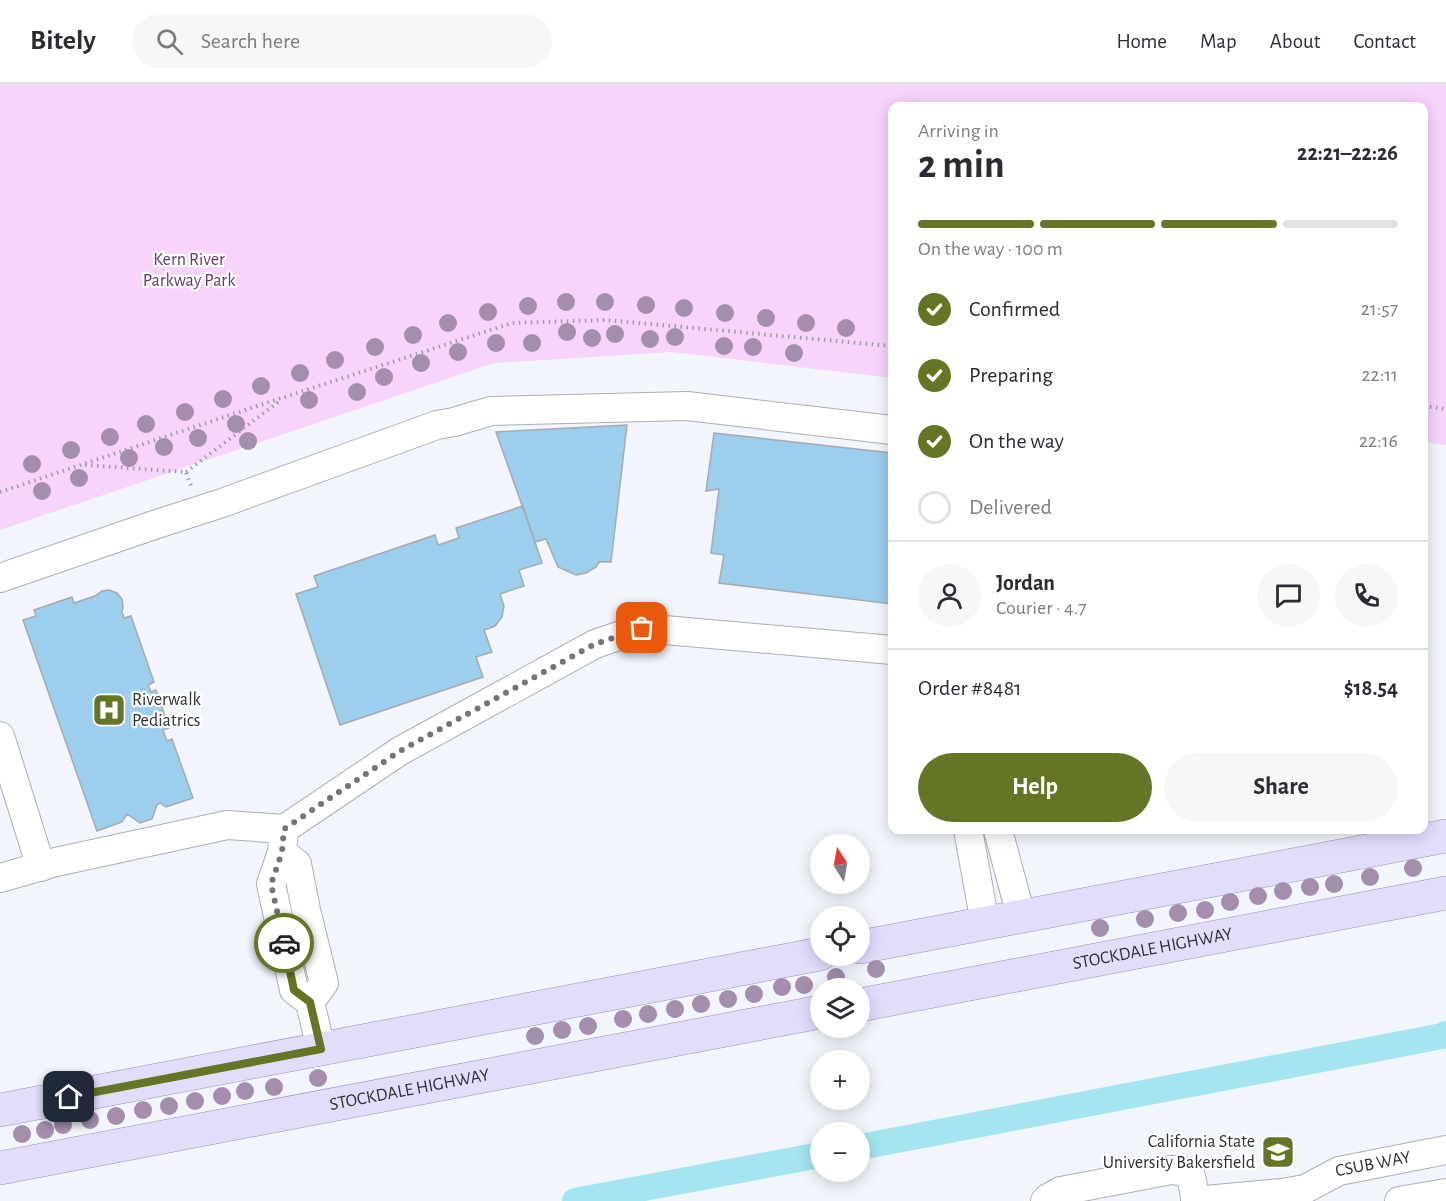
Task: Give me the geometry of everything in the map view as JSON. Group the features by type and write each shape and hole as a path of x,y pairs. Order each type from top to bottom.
{"main road":[{"path":"870,945 1446,836"},
{"name":"STOCKDALE HIGHWAY","path":"870,1003 1446,893"},
{"path":"0,1110 810,956"},
{"name":"STOCKDALE HIGHWAY","path":"0,1168 810,1014"}],"street":[{"path":"0,578 222,503 437,425 491,411 687,406 888,430"},
{"path":"321,1049 310,1002 294,990 271,884 283,840 400,751 595,644 642,628 888,650"},
{"path":"0,736 41,867"},
{"path":"0,878 227,825 283,840"},
{"path":"969,834 985,923"},
{"path":"999,834 1020,916"},
{"name":"CSUB WAY","path":"1196,1201 1297,1196 1339,1171 1446,1150"},
{"path":"1045,1201 1061,1191 1171,1170 1182,1171 1191,1176 1196,1201"},
{"path":"1399,1201 1446,1193"}],"path":[{"path":"0,492 512,323 606,320 888,346"},
{"path":"81,465 186,472 285,397"},
{"path":"1428,407 1446,409"},
{"path":"186,472 191,488"}],"green space":[{"name":"Kern River Parkway Park","path":"0,84 1446,84 1446,445 1428,443 1428,102 888,102 888,378 672,352 494,363 0,530"}],"building":[{"path":"627,425 611,562 599,562 596,567 586,573 576,575 558,567 546,539 535,542 496,432"},
{"path":"714,433 888,453 888,604 719,583 724,555 711,553 719,489 706,491"},
{"path":"523,506 542,563 519,570 524,586 500,594 504,606 502,617 495,626 484,630 492,652 476,657 483,677 340,725 296,594 318,587 314,576 435,535 438,545 459,538 456,528"},
{"name":"Riverwalk Pediatrics","path":"109,590 117,593 122,599 124,618 131,616 154,682 148,685 151,692 156,690 169,728 163,730 167,741 172,739 193,798 166,807 160,803 152,819 140,823 127,814 122,822 97,831 23,620 36,616 34,610 72,597 74,603"}],"waterway":[{"path":"870,1145 1446,1034"},
{"path":"575,1201 810,1157"}],"way so far":[{"path":"284,943 271,884 282,852 284,829 400,751 595,644 642,628"}],"place":[{"name":"Riverwalk Pediatrics","path":"109,710"},
{"name":"California State University Bakersfield","path":"1278,1152"}],"route":[{"path":"69,1097 321,1049 310,1002 294,990 284,943"}]}
